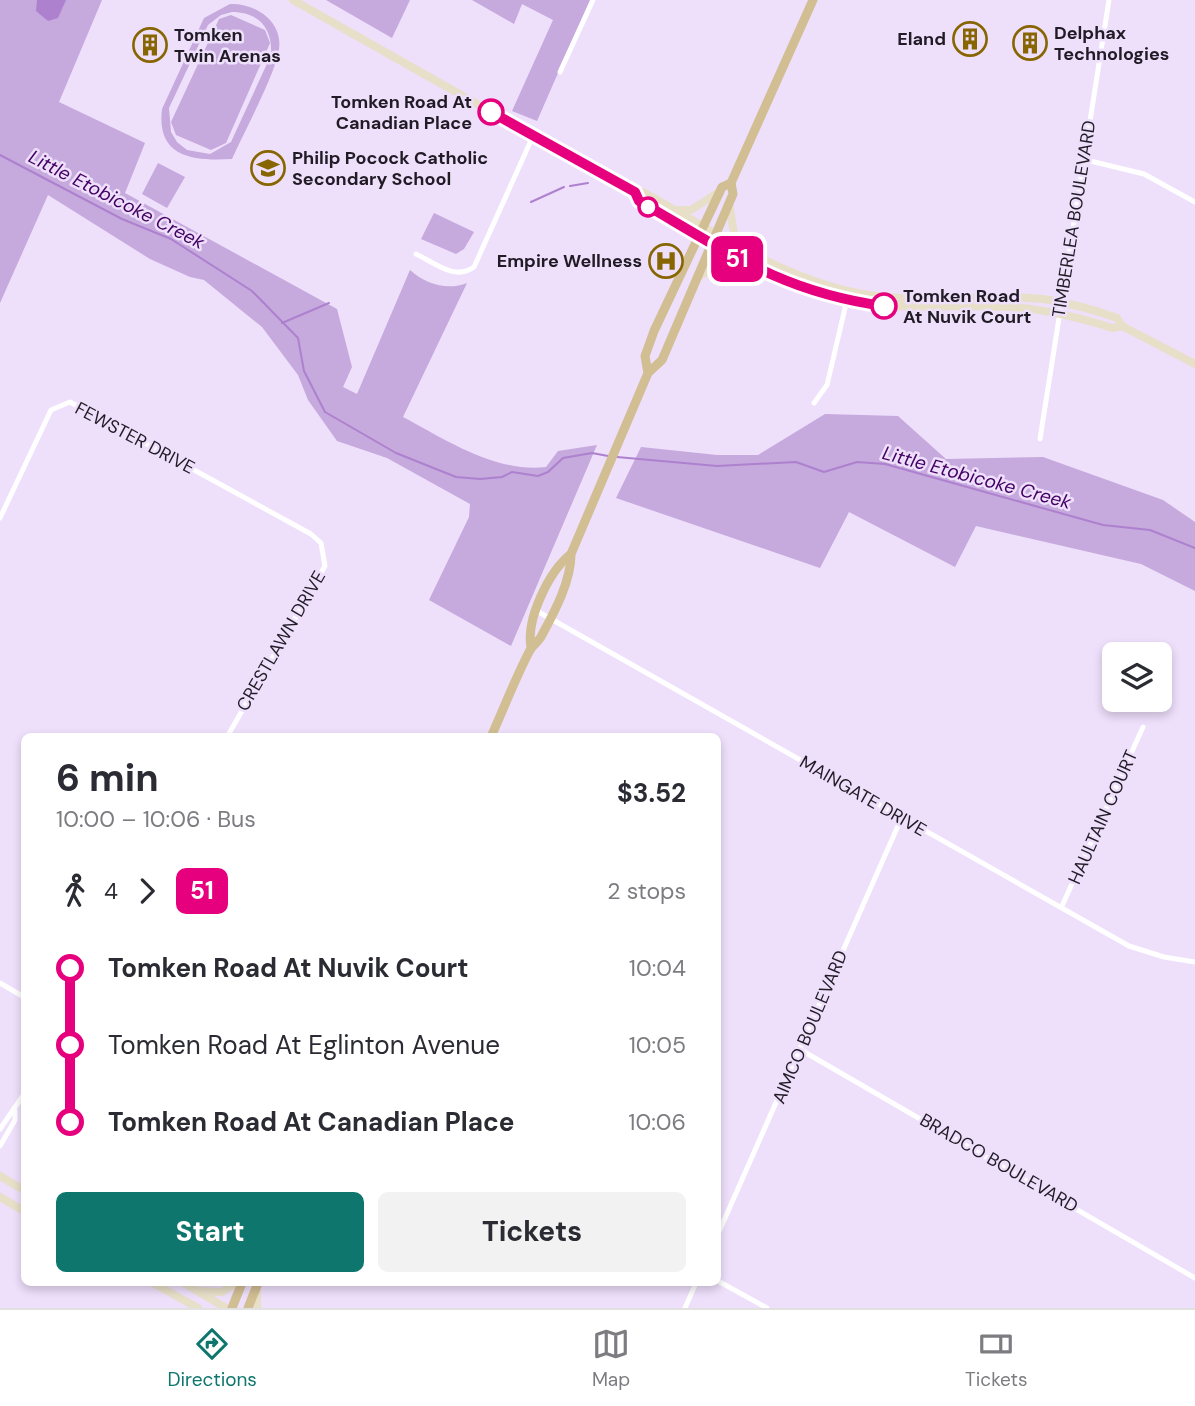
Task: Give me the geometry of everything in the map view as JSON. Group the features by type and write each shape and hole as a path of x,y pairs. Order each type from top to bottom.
{"main road":[{"path":"293,0 635,192 643,192 674,209 700,231"},
{"path":"493,733 531,647 542,638 571,570 571,554 612,464 648,373 662,360 733,194 731,183 813,0"},
{"path":"648,373 645,356 719,192 722,187 731,183"},
{"path":"635,192 639,201 700,231 744,262 786,283 846,301 906,307 1004,307 1059,314 1112,328 1122,326"},
{"path":"674,209 691,210 719,192"},
{"path":"729,203 734,233 752,253"},
{"path":"713,239 752,253 799,275 849,291 898,298 1024,298 1061,303 1117,318 1122,326 1195,364"},
{"path":"695,279 719,264 744,262"},
{"path":"531,647 528,633 537,611 560,563 571,554"},
{"path":"0,1176 21,1188"},
{"path":"0,1197 21,1209"},
{"path":"159,1286 198,1308"},
{"path":"189,1286 226,1308"},
{"path":"198,1291 222,1292 231,1286"},
{"path":"232,1308 241,1286"},
{"path":"248,1308 256,1286"},
{"path":"257,1286 257,1308"},
{"path":"179,1297 191,1308"}],"street":[{"path":"560,72 593,0"},
{"name":"TIMBERLEA BOULEVARD","path":"1040,439 1109,0"},
{"path":"416,254 454,273 474,267 533,136"},
{"path":"1082,159 1144,174 1195,202"},
{"path":"814,403 827,384 849,291"},
{"name":"FEWSTER DRIVE","path":"0,518 51,410 70,402 311,534 321,543"},
{"name":"CRESTLAWN DRIVE","path":"229,733 325,566 321,543"},
{"name":"MAINGATE DRIVE","path":"537,611 901,819 1143,952 1195,962"},
{"name":"HAULTAIN COURT","path":"1062,906 1143,727"},
{"name":"AIMCO BOULEVARD","path":"721,1227 901,819"},
{"path":"0,983 21,995"},
{"name":"BRADCO BOULEVARD","path":"801,1050 1195,1278"},
{"path":"0,1129 21,1100"},
{"path":"0,1146 15,1120 15,1111"},
{"path":"721,1282 767,1308"},
{"path":"685,1308 695,1286"}],"shaded area":[{"path":"0,0 102,0 59,102 145,143 125,193 337,309 352,367 343,387 357,394 410,270 437,285 467,283 403,417 472,453 527,468 546,467 558,451 597,445 511,646 429,600 469,517 470,504 387,458 337,441 308,400 298,375 262,327 204,280 190,277 150,259 48,195 0,303"},
{"path":"37,0 66,0 58,18 48,21 36,11"},
{"path":"326,0 410,0 392,38"},
{"path":"472,0 590,0 537,121 512,111 553,20 522,4 514,24"},
{"path":"230,4 239,4 258,10 272,22 279,39 277,60 272,73 232,159 204,159 180,153 171,147 165,138 162,125 162,109 204,18","holes":["241,13 262,23 269,37 271,55 231,142 210,154 187,150 177,142 171,132 169,108 208,25 221,15"]},
{"path":"231,15 265,30 270,43 226,143 211,150 176,135 171,122 219,19"},
{"path":"158,163 185,177 167,208 142,194"},
{"path":"434,213 474,232 464,249 456,254 421,239"},
{"path":"825,414 898,416 946,459 1043,457 1163,500 1195,522 1195,591 1141,564 976,526 955,567 849,512 820,568 616,498 641,447 717,455 758,455"}],"waterway":[{"name":"Little Etobicoke Creek","path":"0,155 122,219 171,239 252,291 298,338 304,371 325,412 396,453 456,477 480,479 502,477 512,472 538,476 548,472 563,458 592,453 608,456"},
{"path":"570,186 588,183"},
{"path":"531,202 564,187"},
{"path":"282,323 329,303"},
{"name":"Little Etobicoke Creek","path":"617,457 717,466 796,462 824,472 857,462 885,464 1103,525 1150,530 1195,548"}],"bus line":[{"name":"51","path":"491,112 635,192 639,201 766,274 832,298 884,306"}],"place":[{"name":"Eland","path":"970,39"},
{"name":"Delphax Technologies","path":"1030,43"},
{"name":"Tomken Twin Arenas","path":"150,45"},
{"name":"Tomken Road At Canadian Place","path":"491,112"},
{"name":"Philip Pocock Catholic Secondary School","path":"268,168"},
{"name":"Empire Wellness","path":"666,261"},
{"name":"Tomken Road At Nuvik Court","path":"884,306"}]}
